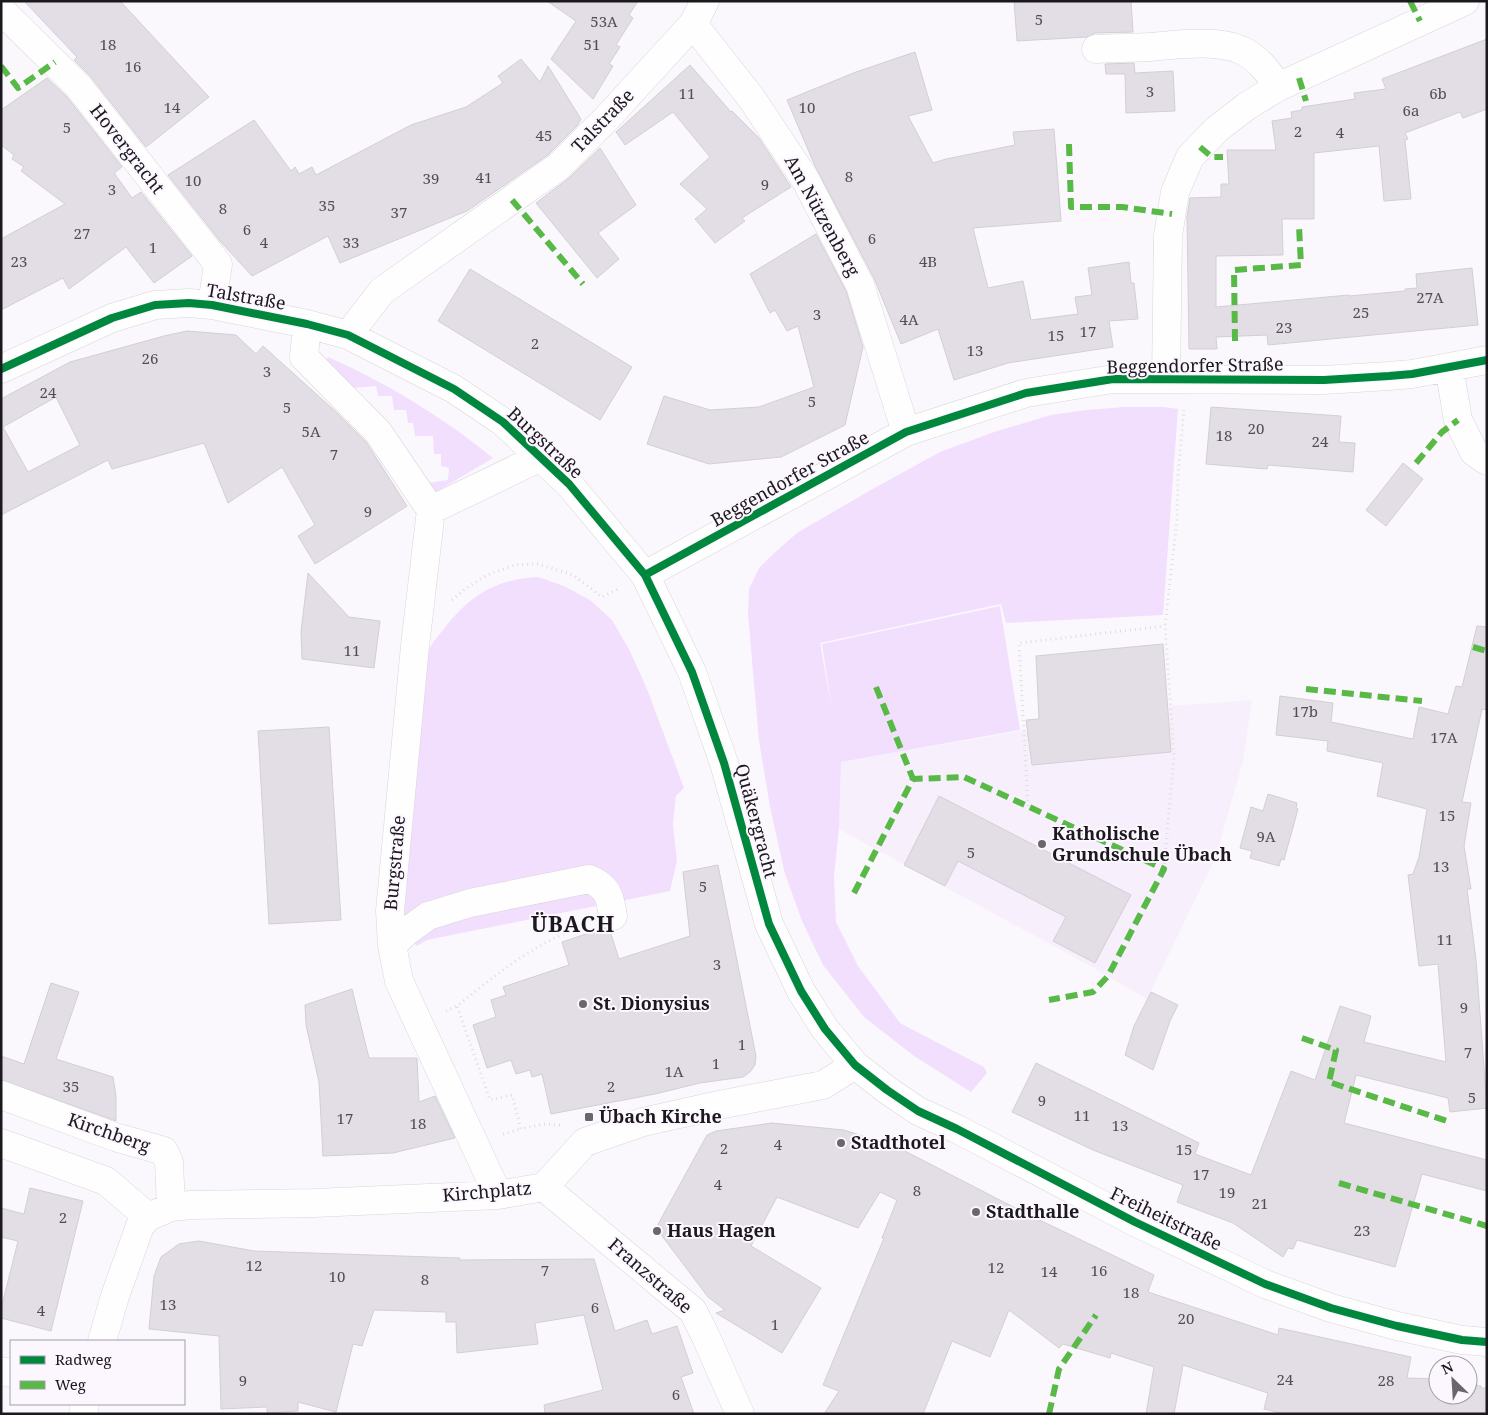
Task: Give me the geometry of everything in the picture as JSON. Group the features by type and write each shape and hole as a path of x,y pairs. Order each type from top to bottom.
{"street":[{"path":"1166,379 1168,236 1176,192 1190,157 1216,129 1247,106 1278,87 1464,1"},
{"name":"Hovergracht","path":"1,10 79,88 218,264 212,305"},
{"name":"Talstraße","path":"1,369 112,318 155,305 189,303 212,305 307,324 348,335 382,291 558,167 607,118 699,12"},
{"name":"Am Nützenberg","path":"699,12 752,99 805,179 860,285 906,432"},
{"path":"1096,49 1183,44 1218,45 1239,50 1256,60 1268,71 1278,87"},
{"path":"307,324 304,357 378,432 431,510"},
{"name":"Burgstraße","path":"348,335 454,389 503,422 569,484 645,575"},
{"name":"Beggendorfer Straße","path":"645,575 906,432 1026,393 1114,379 1332,379 1412,374 1487,360"},
{"path":"1449,367 1458,420 1474,452 1487,461"},
{"name":"Burgstraße","path":"498,1195 399,981 392,945 390,911 415,646 431,510 541,457"},
{"name":"Quäkergracht","path":"645,575 692,672 718,744 769,924 801,991 825,1029 856,1065"},
{"path":"392,945 428,916 470,903 589,879 600,884 606,891 611,903 613,916"},
{"name":"Kirchplatz","path":"160,1212 205,1204 314,1203 498,1195 544,1187 585,1142 643,1122 823,1085 856,1065"},
{"name":"Freiheitstraße","path":"856,1065 887,1090 918,1111 957,1129 1135,1222 1265,1284 1331,1308 1388,1324 1462,1340 1487,1342"},
{"name":"Kirchberg","path":"1,1095 115,1137 164,1151 169,1162 160,1212"},
{"path":"1,1143 106,1181 160,1212 140,1226 136,1234 102,1340"},
{"name":"Franzstraße","path":"544,1187 693,1311 740,1414"}],"path":[{"path":"1164,869 1174,755 1165,626 1177,520 1178,475 1183,421"},
{"path":"446,604 465,589 487,576 515,566 538,564 573,575 602,597 645,575"},
{"path":"1028,806 1020,643 1165,626"},
{"path":"444,1012 457,1006 513,961 567,931 613,916"},
{"path":"457,1006 490,1100 512,1095 521,1129"},
{"path":"505,1133 543,1124"}],"shaded area":[{"path":"328,357 372,378 414,402 493,458 436,492 428,483 448,480 449,468 441,466 441,454 434,454 433,436 415,436 413,423 408,423 406,410 394,410 392,396 378,396 376,386 354,388 324,363"},
{"path":"1124,407 1178,409 1163,615 1006,623 1001,604 820,643 832,710 822,644 1000,606 1020,730 841,762 839,829 834,876 836,922 858,966 900,1023 984,1067 987,1073 971,1092 914,1056 864,1017 823,965 802,921 785,874 770,807 759,741 748,614 749,589 759,568 797,533 940,452 994,432 1051,415"},
{"path":"538,577 564,586 590,600 612,620 630,651 647,689 684,788 676,796 673,824 677,861 670,891 427,940 417,946 400,926 421,679 428,654 431,646 453,618 473,599 509,581"},
{"name":"Katholische Grundschule Übach","path":"1252,700 1243,761 1215,859 1147,999 839,829 841,762 1027,730 1171,752 1169,706"}],"building":[{"path":"24,1 120,1 209,97 146,147 91,77 74,60 77,57"},
{"path":"547,1 638,1 629,15 633,18 616,45 620,47 609,64 613,66 593,99 551,59 576,21"},
{"path":"1014,1 1131,1 1133,32 1095,33 1087,37 1017,41"},
{"path":"1487,39 1487,109 1463,118 1460,112 1405,133 1408,139 1405,140 1411,199 1384,201 1379,146 1314,153 1314,219 1282,219 1283,255 1216,256 1216,307 1405,291 1405,289 1417,288 1416,274 1472,268 1478,325 1268,345 1267,335 1216,337 1217,349 1189,349 1187,217 1190,198 1221,197 1221,184 1229,184 1227,150 1276,150 1272,121 1292,118 1291,112 1302,110 1302,107 1355,99 1354,93 1386,89 1382,79"},
{"path":"915,52 932,110 908,116 933,163 1015,145 1013,132 1054,129 1061,221 973,228 988,288 1023,281 1031,320 1078,314 1075,297 1092,295 1088,268 1129,262 1131,283 1134,283 1138,319 1109,321 1113,347 1008,363 954,380 938,329 901,344 874,278 815,166 787,100 856,72"},
{"path":"521,59 540,82 548,66 581,119 577,126 548,155 467,211 340,263 328,236 252,276 220,241 168,175 254,120 291,171 295,167 299,174 312,167 316,175 411,125 466,107 503,83 498,76"},
{"path":"1134,63 1135,73 1173,71 1175,111 1126,113 1125,74 1106,74 1105,64"},
{"path":"690,65 731,112 759,138 791,187 742,218 745,221 715,243 695,219 707,209 680,184 710,157 673,112 625,145 616,132"},
{"path":"47,78 67,97 122,167 114,173 132,198 141,192 192,256 154,283 126,247 69,289 63,278 1,310 1,239 65,204 21,171 24,167 12,159 14,155 1,145 1,110"},
{"path":"600,148 636,205 598,233 619,259 597,278 536,203 569,178"},
{"path":"816,234 846,291 863,347 845,425 781,457 709,464 647,444 664,396 710,410 759,407 814,387 798,326 787,331 775,310 770,313 750,274"},
{"path":"470,269 632,367 600,420 438,321"},
{"path":"187,331 236,335 256,354 263,346 335,411 366,442 407,506 315,564 298,536 315,525 282,467 228,503 204,443 112,469 108,460 1,515 1,399 70,362","holes":["56,397 80,445 28,472 3,427"]},
{"path":"1211,407 1341,416 1339,442 1355,443 1353,472 1268,465 1267,469 1206,464"},
{"path":"1403,463 1423,479 1386,526 1366,510"},
{"path":"308,573 349,617 380,621 374,668 302,659 301,632"},
{"path":"1477,626 1487,627 1487,710 1482,709 1462,802 1471,803 1464,846 1471,889 1467,889 1476,960 1487,1108 1450,1112 1448,1098 1356,1075 1344,1123 1487,1160 1487,1191 1422,1174 1395,1267 1297,1240 1293,1249 1288,1248 1283,1257 1233,1223 1177,1202 1183,1185 1093,1150 1012,1112 1036,1063 1199,1143 1195,1154 1251,1175 1291,1071 1315,1080 1340,1006 1371,1016 1364,1042 1446,1062 1438,964 1419,966 1408,875 1413,874 1419,857 1427,809 1377,796 1383,763 1327,751 1328,741 1276,735 1280,696 1333,703 1331,722 1413,739 1419,707 1448,714 1456,686 1462,687"},
{"path":"1163,644 1171,752 1032,765 1026,720 1039,719 1036,656"},
{"path":"329,727 341,920 269,924 258,731"},
{"path":"1268,794 1297,803 1296,808 1298,809 1284,860 1281,859 1279,866 1250,858 1252,851 1240,848 1251,807 1263,811"},
{"path":"939,796 1131,895 1095,963 1053,941 1066,917 958,861 945,886 904,865"},
{"path":"718,865 756,1056 755,1065 750,1072 743,1077 700,1083 655,1094 551,1114 542,1074 532,1077 530,1070 516,1074 511,1060 487,1068 473,1025 496,1017 491,1000 506,995 503,987 569,965 562,942 604,928 610,931 619,959 690,936 683,872"},
{"path":"51,983 79,992 56,1059 113,1077 116,1096 116,1121 1,1080 1,1056 24,1064"},
{"path":"352,989 369,1058 417,1058 419,1102 435,1096 455,1138 393,1153 323,1156 319,1082 306,1025 305,1005"},
{"path":"1151,992 1178,1005 1170,1021 1153,1070 1125,1055 1134,1026"},
{"path":"772,1123 844,1130 899,1148 1027,1214 1154,1275 1148,1292 1278,1335 1279,1328 1411,1357 1407,1378 1428,1379 1428,1405 1478,1405 1478,1386 1481,1386 1481,1388 1487,1388 1487,1414 1285,1414 1264,1409 1268,1393 1183,1365 1174,1414 1146,1414 1154,1367 1111,1353 1110,1358 1063,1344 1059,1348 1009,1310 990,1357 952,1341 923,1414 824,1414 839,1391 823,1385 884,1238 882,1238 897,1200 880,1192 858,1228 777,1197 751,1246 821,1288 782,1353 716,1313 725,1310 708,1297 656,1228 707,1135 716,1131"},
{"path":"30,1188 83,1201 51,1331 1,1318 1,1309 18,1241 1,1237 1,1208 24,1214"},
{"path":"199,1241 254,1251 460,1258 459,1260 594,1259 615,1331 647,1320 652,1334 677,1326 693,1373 681,1377 694,1414 545,1414 544,1405 603,1390 584,1315 535,1323 538,1344 457,1353 456,1322 446,1322 446,1312 374,1310 362,1346 353,1344 336,1412 298,1402 298,1411 267,1413 267,1407 221,1409 219,1336 149,1329 154,1276 161,1257 179,1244"}],"marked path":[{"path":"1410,1 1420,21"},
{"path":"1,66 18,88 55,62"},
{"path":"1299,78 1306,101"},
{"path":"1069,144 1071,207 1122,207 1172,214"},
{"path":"1200,147 1212,157 1223,157"},
{"path":"512,200 583,284"},
{"path":"1235,341 1234,270 1301,265 1299,226"},
{"path":"1416,463 1442,432 1458,420"},
{"path":"1473,647 1487,651"},
{"path":"876,687 913,779"},
{"path":"1306,689 1422,701"},
{"path":"854,893 913,779 964,777 1164,869 1108,976 1093,992 1049,1000"},
{"path":"1302,1038 1336,1050 1329,1082 1450,1122"},
{"path":"1339,1183 1487,1226"},
{"path":"1049,1414 1059,1369 1096,1315"}],"cycle path":[{"path":"1,369 112,318 155,305 189,303 212,305 307,324 348,335 454,389 503,422 569,484 645,575 692,672 724,763 769,924 801,991 825,1029 855,1065 918,1111 957,1129 1135,1222 1265,1284 1331,1308 1397,1326 1462,1340 1487,1342"},
{"path":"645,575 906,432 1026,393 1113,379 1324,380 1389,376 1412,374 1487,360"}],"place":[{"name":"Katholische Grundschule Übach","path":"1042,844"},
{"name":"St. Dionysius","path":"583,1004"},
{"name":"Übach Kirche","path":"589,1117"},
{"name":"Stadthotel","path":"841,1143"},
{"name":"Stadthalle","path":"976,1212"},
{"name":"Haus Hagen","path":"657,1231"}],"district":[{"name":"ÜBACH","path":"573,924"}]}
